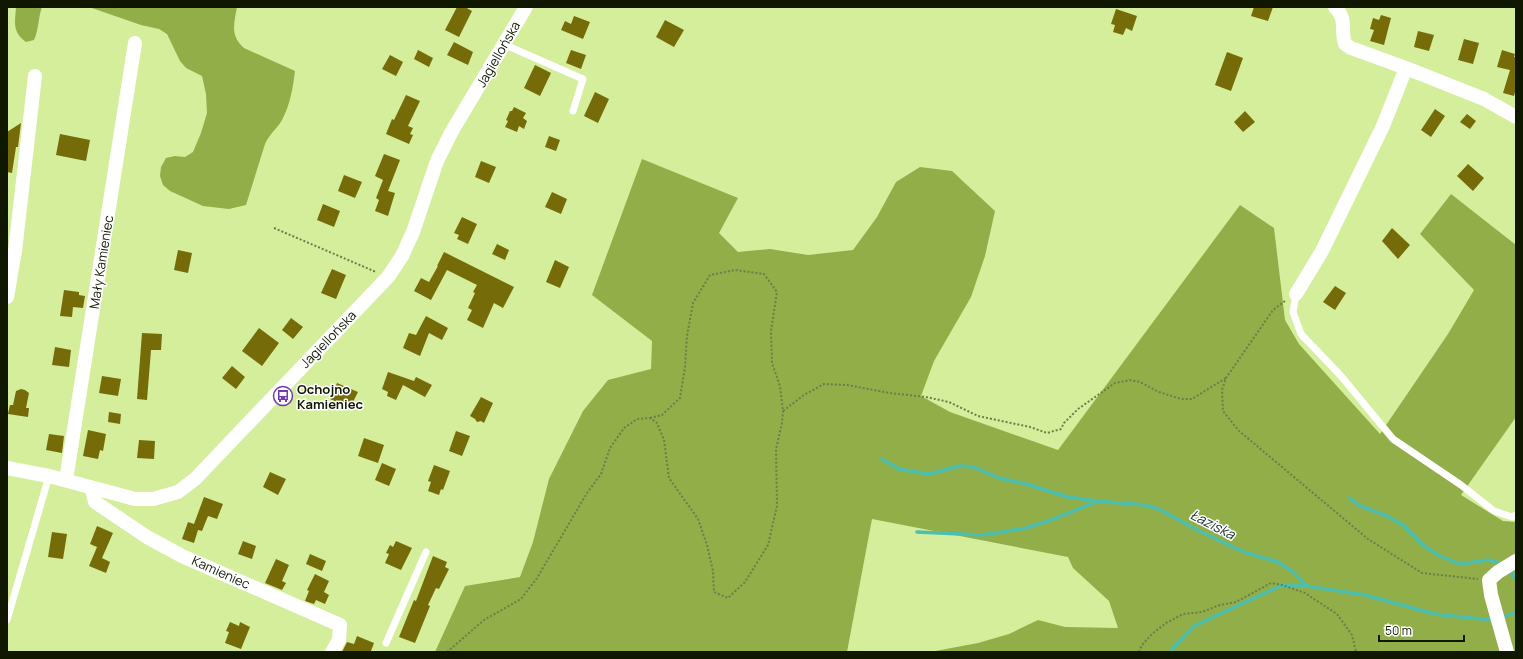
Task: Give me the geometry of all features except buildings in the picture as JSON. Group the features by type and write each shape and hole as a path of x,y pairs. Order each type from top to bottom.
{"street":[{"name":"Jagiellońska","path":"7,468 66,480 135,499 153,499 178,492 195,479 388,277 402,256 413,232 437,161 452,131 526,7"},
{"path":"1339,12 1344,44 1484,99 1516,117"},
{"name":"Mały Kamieniec","path":"66,480 135,43"},
{"path":"1296,294 1322,251 1383,126 1406,68"},
{"path":"7,297 15,251 35,76"},
{"name":"Kamieniec","path":"92,487 95,502 147,537 182,556 340,624 339,640 332,652"},
{"path":"1507,652 1491,595 1489,580 1498,572 1516,561"}],"lane":[{"path":"503,44 583,79 573,111"},
{"path":"1296,294 1293,312 1301,334 1341,376 1393,439 1461,485 1494,511 1512,517 1516,515"},
{"path":"7,620 49,476"},
{"path":"386,643 426,552"}],"path":[{"path":"274,228 388,277"},
{"path":"448,652 484,620 521,599 537,578 587,493 601,474 610,448 624,428 638,419 662,415 680,398 685,367 687,336 693,303 710,275 735,270 764,274 777,292 771,331 772,363 780,386 783,410 782,423 776,449 777,506 768,545 745,582 728,598 714,592 713,571 707,545 698,519 669,478 664,440 657,423 650,418"},
{"path":"1296,294 1273,310 1226,378 1222,390 1223,411 1239,431 1368,539 1422,573 1489,580"},
{"path":"783,410 804,395 824,384 832,384 926,397 949,402 978,416 1030,427 1047,433 1061,429 1064,423 1078,409 1115,382 1130,380 1140,382 1159,392 1181,399 1192,399 1226,378"},
{"path":"1139,652 1142,645 1152,634 1166,623 1183,614 1202,612 1220,605 1236,602 1271,583 1306,593 1337,614 1352,636 1356,652"}],"green space":[{"path":"16,7 42,7 34,40 26,42 18,35 15,27"},
{"path":"89,7 237,7 234,29 237,39 244,48 295,71 292,90 285,114 265,144 246,205 229,209 203,206 170,191 163,185 160,176 161,167 166,158 175,156 185,157 193,152 201,133 207,113 206,94 202,76 186,68 180,61 167,34 159,29 141,25"},
{"path":"642,159 738,198 719,233 738,252 770,249 808,255 853,250 877,217 896,182 920,167 952,171 995,211 985,256 971,297 934,361 921,396 950,412 1058,450 1240,205 1274,228 1285,320 1299,344 1380,434 1448,334 1474,290 1420,234 1451,194 1516,245 1516,417 1461,495 1503,521 1516,522 1516,652 930,652 978,643 1009,634 1038,620 1065,627 1118,628 1109,601 1073,568 1068,557 872,519 847,652 435,652 465,586 520,577 533,542 549,479 583,411 608,380 651,369 652,341 592,295"}],"waterway":[{"name":"Łaziska","path":"882,459 899,469 929,474 959,466 974,467 999,478 1026,484 1068,497 1144,505 1159,509 1199,531 1244,552 1278,562 1292,571 1307,586"},
{"path":"1350,498 1358,505 1387,516 1403,525 1424,546 1440,556 1460,564 1488,560 1500,563"},
{"name":"Łaziska","path":"917,532 983,535 1026,528 1051,520 1096,502"},
{"path":"1511,572 1516,579"},
{"name":"Łaziska","path":"1171,652 1194,626 1282,585 1307,586 1365,595 1435,614 1493,619"},
{"name":"Łaziska","path":"1506,616 1516,612"}],"place":[{"name":"Ochojno Kamieniec","path":"283,396"}]}
